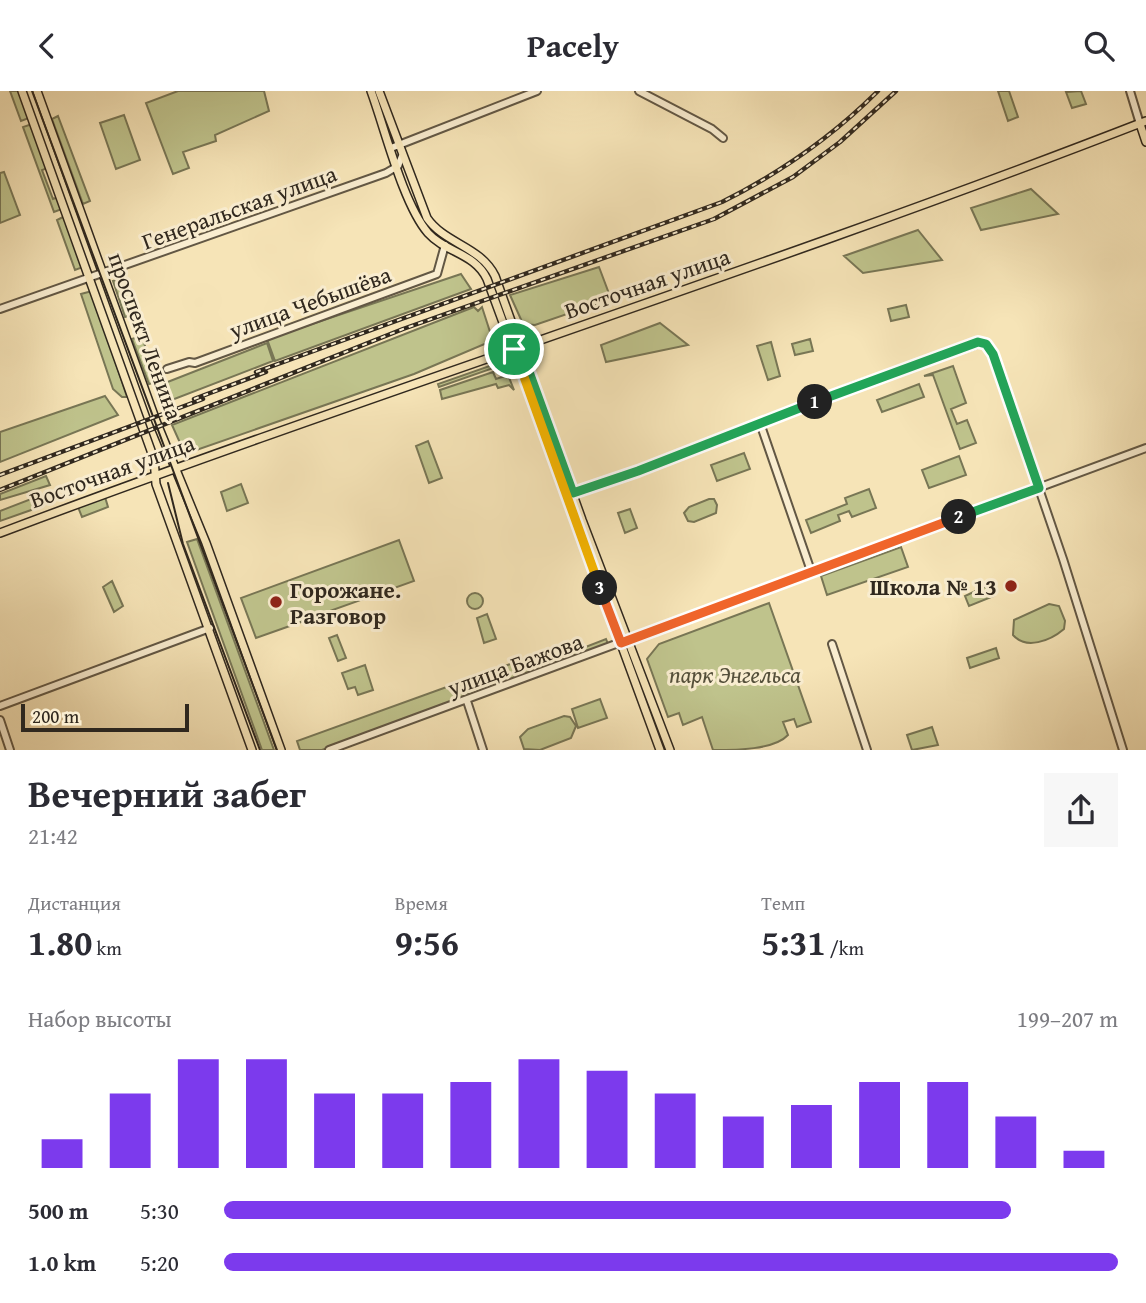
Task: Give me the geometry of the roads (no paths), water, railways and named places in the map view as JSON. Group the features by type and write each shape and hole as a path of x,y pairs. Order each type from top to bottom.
{"main road":[{"name":"проспект Ленина","path":"22,91 154,459 155,476 252,750"},
{"name":"проспект Ленина","path":"37,91 156,421 281,750"},
{"path":"371,91 432,225 441,235 476,252 490,266 624,642 670,750"},
{"path":"379,91 398,166 422,224 445,245 472,259 483,270 517,348 573,493 660,750"},
{"path":"1143,123 1146,142"},
{"name":"Восточная улица","path":"0,533 176,468 798,251 1143,123"}],"street":[{"path":"395,147 537,91"},
{"path":"639,91 712,129 723,138"},
{"path":"1130,91 1143,123"},
{"path":"398,166 402,156"},
{"name":"Генеральская улица","path":"0,309 398,166"},
{"name":"улица Чебышёва","path":"167,369 189,362 195,363 436,274 445,245"},
{"path":"573,493 983,342 993,354 1039,488 1123,750"},
{"path":"760,423 811,571"},
{"name":"улица Бажова","path":"329,750 1146,448"},
{"path":"0,706 210,628"},
{"path":"832,644 867,750"},
{"path":"467,701 484,750"},
{"path":"0,720 10,750"}],"tram line":[{"path":"32,91 277,750"},
{"path":"168,483 183,544 260,750"}],"railway":[{"path":"256,372 722,202 804,153 842,124 878,91"},
{"path":"0,490 403,329 714,219 793,177 840,142 896,91"},
{"path":"194,399 266,372"},
{"path":"0,475 203,399"}],"place":[{"name":"Школа № 13","path":"1011,586"},
{"name":"Горожане. Разговор","path":"276,602"}],"park label":[{"name":"парк Энгельса","path":"735,674"}]}
